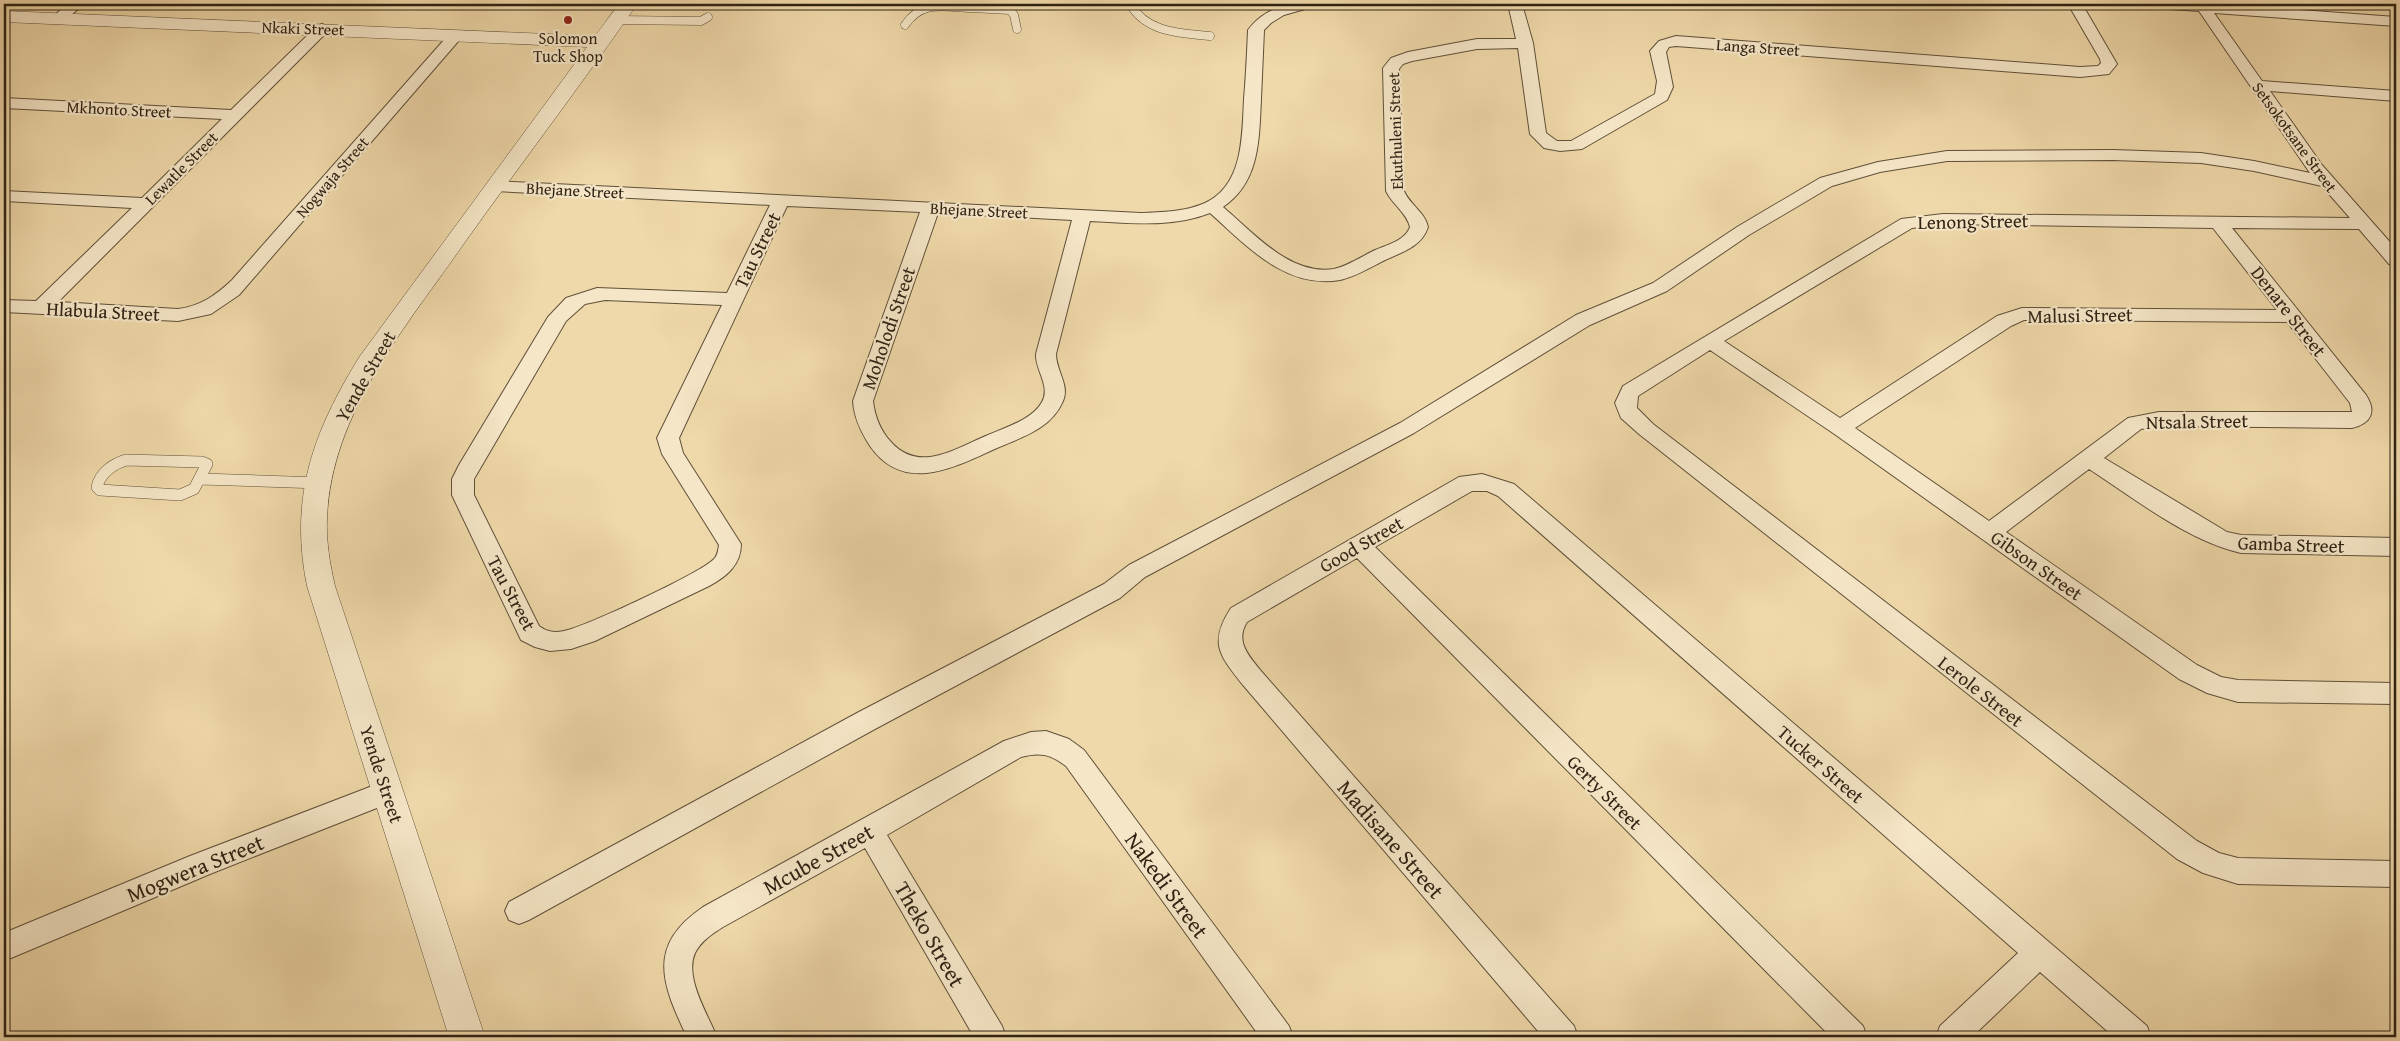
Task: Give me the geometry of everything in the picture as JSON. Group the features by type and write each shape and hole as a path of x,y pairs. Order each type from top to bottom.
{"street":[{"path":"59,18 77,4"},
{"name":"Bhejane Street","path":"494,186 1082,216 1142,218 1191,214 1213,207 1239,183 1246,167 1250,148 1256,30 1265,19 1297,4"},
{"name":"Langa Street","path":"1515,4 1525,43 1538,134 1549,144 1568,147 1576,145 1662,97 1665,93 1665,84 1658,51 1664,44 1676,41 2080,72 2103,71 2109,64 2108,59 2075,4"},
{"path":"2156,4 2396,22"},
{"name":"Setsokotsane Street","path":"2203,7 2326,182 2396,260"},
{"name":"Yende Street","path":"467,1037 320,586 314,552 313,518 319,483 333,433 350,394 381,345 494,186 622,12"},
{"name":"Nkaki Street","path":"4,16 322,28 601,42"},
{"name":"Lewatle Street","path":"41,308 322,28"},
{"name":"Nogwaja Street","path":"202,311 220,301 239,284 456,35"},
{"name":"Ekuthuleni Street","path":"1213,207 1279,263 1306,275 1329,277 1340,274 1410,241 1418,234 1420,228 1419,222 1400,202 1395,191 1391,68 1397,61 1408,57 1477,44 1525,43"},
{"path":"2256,84 2396,96"},
{"name":"Mkhonto Street","path":"4,104 234,115"},
{"path":"519,911 866,721 1112,591 1137,571 1407,428 1583,320 1660,287 1742,232 1826,182 1878,167 1946,156 2113,155 2200,158 2254,166 2326,182"},
{"path":"4,196 145,203"},
{"name":"Tau Street","path":"733,299 605,294 591,295 573,301 558,317 467,471 463,479 463,495 530,632 538,639 553,642 570,641 701,580 714,573 728,558 730,544 672,454 668,438 781,200"},
{"name":"Moholodi Street","path":"931,208 863,401 865,420 876,437 891,456 914,466 943,463 1034,423 1045,414 1054,401 1056,391 1046,364 1046,354 1082,216"},
{"name":"Lenong Street","path":"1630,391 1907,223 1943,219 2363,224"},
{"name":"Denare Street","path":"2219,223 2359,400"},
{"name":"Hlabula Street","path":"4,306 178,315 202,311"},
{"name":"Malusi Street","path":"1840,428 2004,321 2022,314 2292,316"},
{"name":"Gibson Street","path":"1710,341 1840,428 2188,672 2216,686 2238,691 2396,694"},
{"name":"Lerole Street","path":"1630,391 1625,399 1626,407 1632,416 1646,429 2187,850 2213,864 2238,871 2396,874"},
{"name":"Ntsala Street","path":"1990,532 2128,427 2146,420 2352,421 2359,419 2362,414 2363,409 2359,400"},
{"name":"Gamba Street","path":"2088,458 2205,532 2222,540 2241,544 2396,547"},
{"name":"Good Street","path":"1229,636 1232,624 1239,615 1467,483 1491,483 1506,490"},
{"name":"Tucker Street","path":"1506,490 2038,954 2136,1037"},
{"name":"Gerty Street","path":"1359,546 1852,1037"},
{"name":"Madisane Street","path":"1229,636 1230,647 1236,658 1252,678 1563,1037"},
{"name":"Mcube Street","path":"702,1037 678,980 677,964 681,948 692,933 713,917 870,831 1013,749 1032,742 1048,742"},
{"name":"Nakedi Street","path":"1048,742 1062,747 1075,758 1278,1037"},
{"name":"Mogwera Street","path":"4,947 200,865 388,792"},
{"name":"Theko Street","path":"870,831 991,1037"},
{"path":"1951,1037 2038,954"}],"lane":[{"path":"1130,4 1141,20 1153,27 1177,33 1210,36"},
{"path":"905,25 912,13 917,9 926,7 972,6 1010,10 1014,15 1017,29"},
{"path":"622,12 701,21 708,17"},
{"path":"126,460 202,462 207,464 201,479 194,489 180,495 100,490 97,487 97,482 111,467 118,461 126,460"},
{"path":"201,479 319,483"}],"place":[{"name":"Solomon Tuck Shop","path":"568,20"}]}
